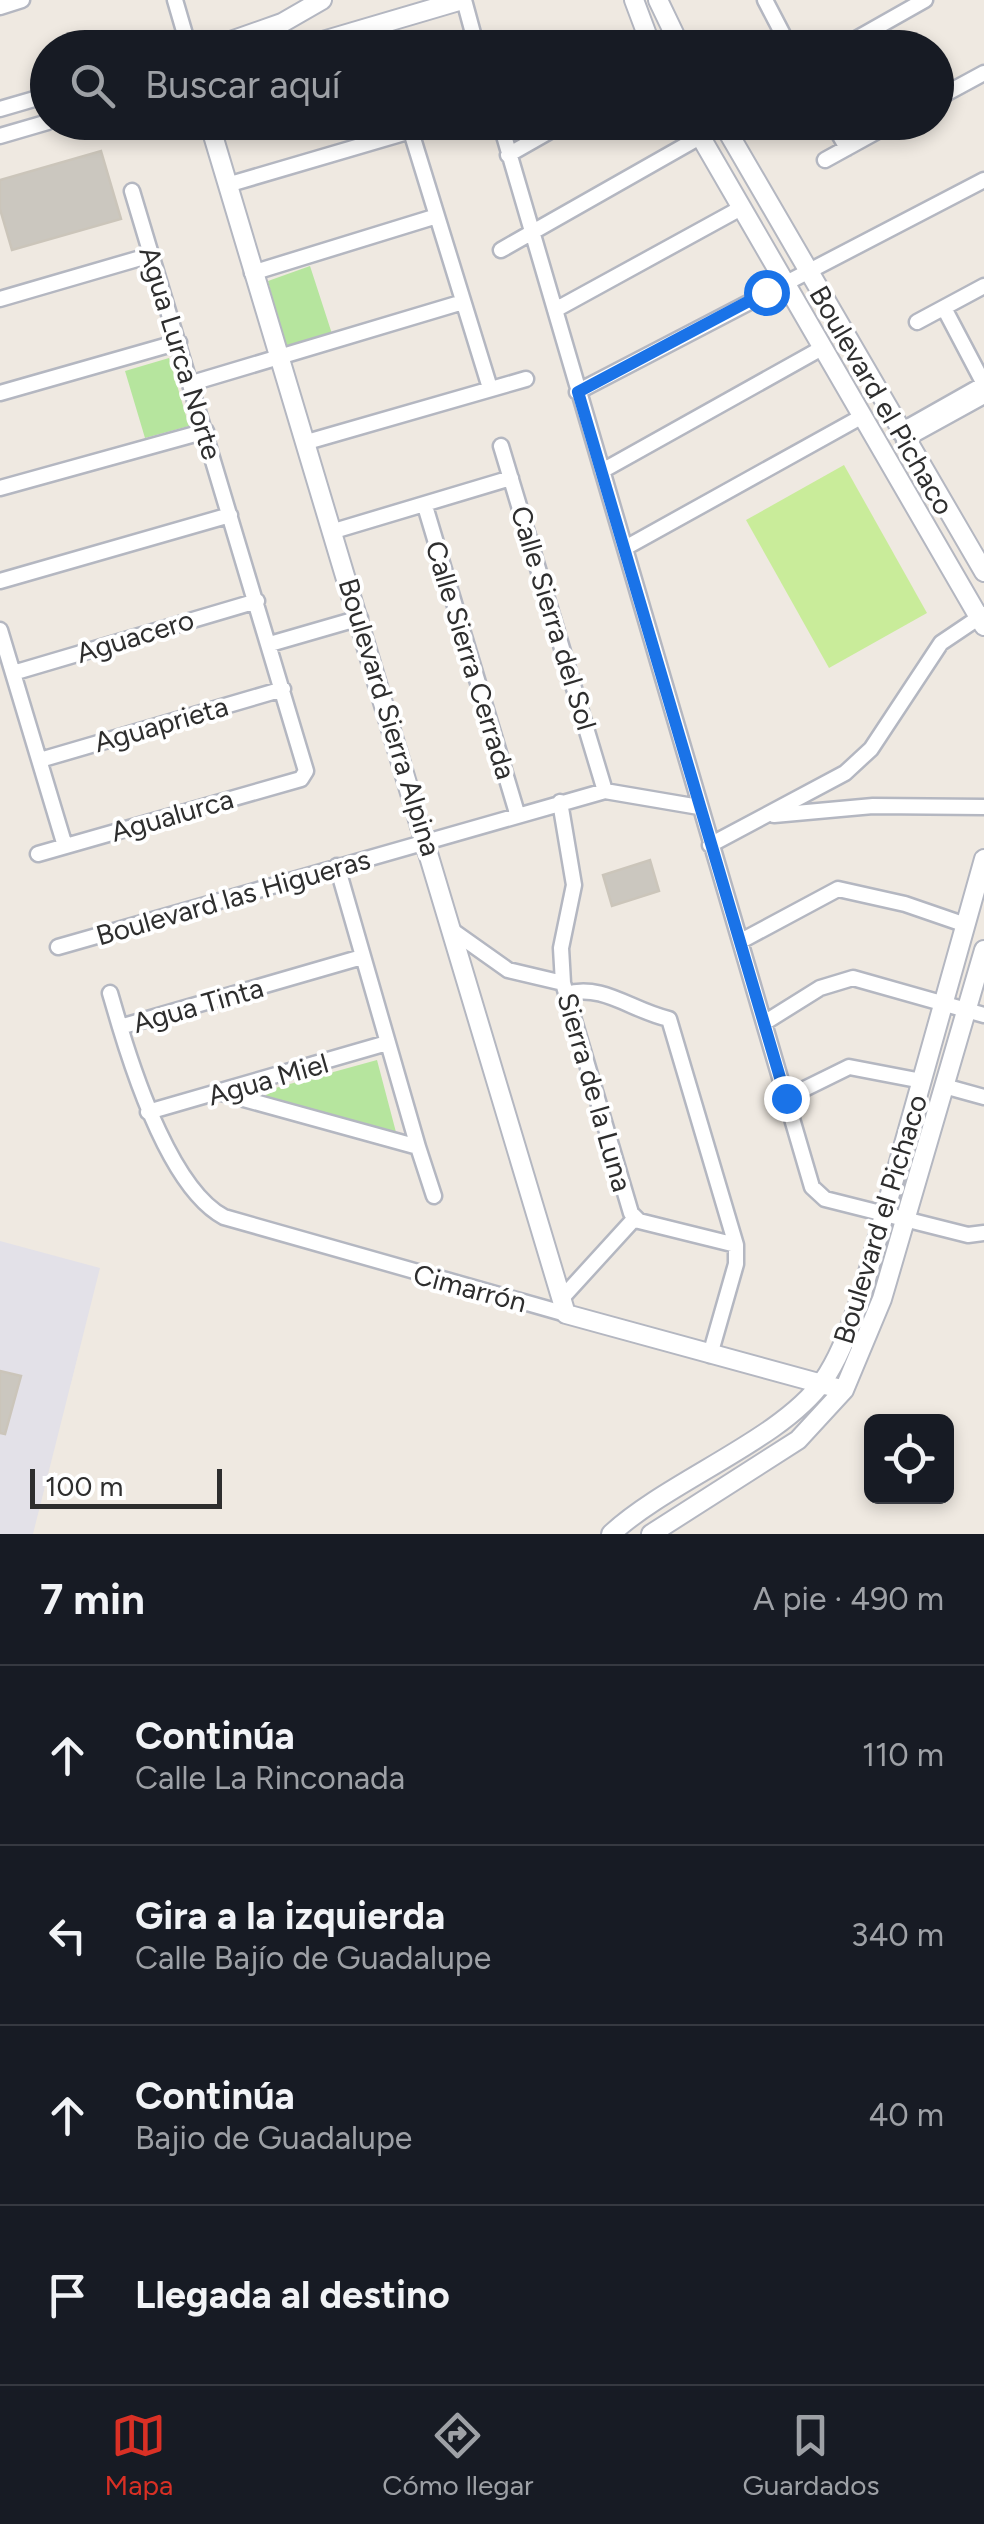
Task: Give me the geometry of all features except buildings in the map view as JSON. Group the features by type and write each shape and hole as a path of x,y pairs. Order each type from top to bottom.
{"street":[{"path":"0,6 22,0"},
{"path":"174,0 183,30"},
{"path":"264,30 322,0"},
{"path":"360,30 463,0 472,30"},
{"path":"634,0 645,30"},
{"path":"658,0 672,30"},
{"path":"765,0 781,30"},
{"path":"872,30 925,0"},
{"path":"954,89 984,73"},
{"path":"0,109 30,101"},
{"path":"0,136 30,127"},
{"name":"Boulevard Sierra Alpina","path":"214,140 564,1306"},
{"path":"226,185 369,140"},
{"path":"414,140 490,388"},
{"path":"504,140 698,808 818,1194 968,1235 984,1234"},
{"path":"508,155 534,140"},
{"path":"500,250 532,234 680,140"},
{"name":"Boulevard el Pichaco","path":"702,140 983,619"},
{"name":"Boulevard el Pichaco","path":"732,140 984,572"},
{"path":"842,140 847,148"},
{"path":"825,160 861,140"},
{"path":"578,392 738,305 810,274 984,180"},
{"name":"Agua Lurca Norte","path":"132,191 270,644 305,775"},
{"path":"554,310 741,208"},
{"path":"252,274 437,216"},
{"path":"0,299 152,255"},
{"path":"917,322 984,286"},
{"path":"192,383 463,302"},
{"path":"902,436 984,384 944,308"},
{"path":"0,392 180,342"},
{"path":"602,471 822,348"},
{"path":"307,442 526,379"},
{"path":"902,436 984,396"},
{"path":"625,548 861,417"},
{"path":"0,488 206,431"},
{"name":"Calle Sierra del Sol","path":"501,446 606,791"},
{"path":"334,531 511,478"},
{"name":"Calle Sierra Cerrada","path":"426,506 517,813"},
{"path":"0,581 230,516"},
{"name":"Aguacero","path":"13,673 257,601"},
{"path":"270,644 360,618"},
{"path":"710,845 846,773 871,749 942,643 983,619"},
{"path":"0,630 64,846"},
{"name":"Aguaprieta","path":"40,760 283,688"},
{"name":"Agualurca","path":"38,854 305,775"},
{"name":"Boulevard las Higueras","path":"58,947 517,813 606,791 698,808"},
{"name":"Sierra de la Luna","path":"560,802 574,885 561,948 564,989 635,1218 736,1245"},
{"path":"763,816 872,806 984,807"},
{"name":"Boulevard el Pichaco","path":"612,1534 664,1494 791,1413 821,1384 844,1342 884,1214 984,859"},
{"path":"337,866 434,1196"},
{"path":"741,941 838,889 905,904 966,924"},
{"path":"453,930 508,970 564,989 602,991 641,1012 669,1019 736,1245 736,1264 710,1355"},
{"name":"Boulevard el Pichaco","path":"651,1534 798,1440 844,1390 870,1337 908,1219 944,1086 975,1012 984,950"},
{"name":"Agua Tinta","path":"148,1112 120,1027 362,957"},
{"path":"764,1023 820,988 853,978 975,1012"},
{"path":"110,994 120,1027"},
{"name":"Agua Miel","path":"148,1112 387,1043"},
{"path":"786,1098 848,1067 922,1081"},
{"path":"944,1086 984,1097"},
{"path":"222,1093 418,1147"},
{"name":"Cimarrón","path":"148,1112 200,1200 224,1216 564,1306 710,1355 844,1390"},
{"path":"564,1306 635,1218"}],"shaded area":[{"path":"0,1241 100,1268 33,1534 0,1534"}],"green space":[{"path":"310,266 334,340 286,350 268,281"},
{"path":"169,358 189,426 145,438 125,371"},
{"path":"844,465 927,613 829,668 746,520"},
{"path":"377,1060 397,1136 265,1099 268,1090"}],"route":[{"path":"766,292 578,392 786,1098"}]}
